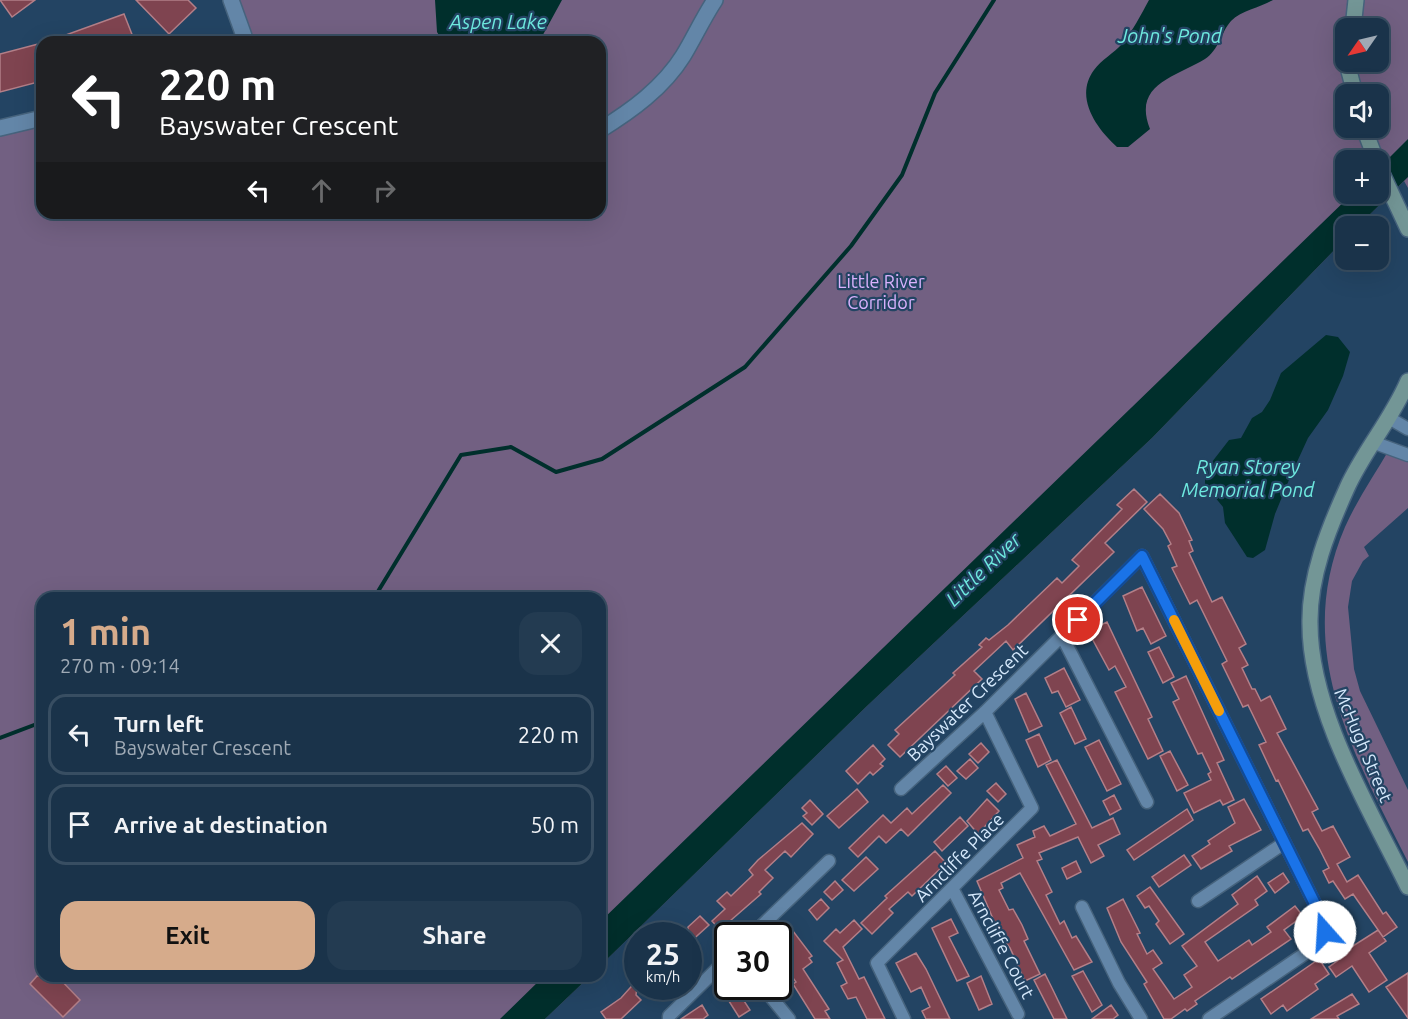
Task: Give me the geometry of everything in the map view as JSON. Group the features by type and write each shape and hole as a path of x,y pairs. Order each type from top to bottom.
{"main road":[{"path":"1354,18 1356,0"},
{"path":"1389,189 1407,227"},
{"name":"McHugh Street","path":"1408,381 1375,443 1348,485 1325,542 1315,582 1310,624 1321,701 1408,887"}],"street":[{"path":"231,0 244,36"},
{"path":"606,126 641,102 661,83 681,59 716,0"},
{"path":"0,128 36,119"},
{"path":"1389,418 1408,429"},
{"path":"1375,443 1408,455"},
{"name":"Bayswater Crescent","path":"902,789 985,712 1142,556 1321,916 1325,932 1318,945 1209,1019"},
{"path":"1062,636 1147,802"},
{"name":"Arncliffe Place","path":"904,1019 877,963 953,890 1032,808 985,712"},
{"path":"1198,901 1284,843"},
{"path":"766,922 829,861"},
{"name":"Arncliffe Court","path":"953,890 1018,1014"},
{"path":"1082,907 1119,983 1141,1019"},
{"path":"669,1019 669,1016 714,972"},
{"path":"774,1000 789,1019"}],"green space":[{"name":"Little River Corridor","path":"231,0 1408,0 1408,188 1404,181 1389,196 1389,150 1335,150 1335,204 1380,204 1368,216 1335,216 1335,249 1152,438 867,706 645,922 624,922 624,943 606,960 606,592 36,592 36,982 584,982 545,1019 0,1019 0,128 36,119 36,219 606,219 606,36 241,36"},
{"path":"1390,448 1408,455 1408,508 1364,547 1369,556 1363,561 1352,581 1348,607 1354,669 1360,691 1408,790 1408,862 1350,741 1336,700 1327,659 1325,616 1330,572 1345,527"}],"water":[{"name":"Aspen Lake","path":"435,0 562,0 542,36 439,36 437,32"},
{"name":"John's Pond","path":"1149,0 1273,0 1235,17 1210,55 1160,84 1152,92 1147,102 1146,114 1150,129 1128,147 1117,147 1102,131 1090,112 1086,91 1088,80 1097,66 1122,44"},
{"path":"1408,139 1408,177 1389,196 1389,158"},
{"name":"Little River","path":"1342,204 1380,204 1368,216 1335,216 1335,249 1152,438 867,706 645,922 624,922 624,943 606,960 606,916"},
{"name":"Ryan Storey Memorial Pond","path":"1326,335 1338,337 1350,352 1343,376 1328,410 1308,438 1291,475 1275,514 1265,550 1253,558 1247,557 1225,523 1223,507 1205,485 1205,471 1229,440 1241,438 1252,418 1262,412 1270,400 1281,373"},
{"path":"538,982 584,982 545,1019 500,1019"}],"building":[{"path":"0,0 35,0 12,17"},
{"path":"136,0 188,0 196,8 169,34"},
{"path":"124,14 133,36 63,36"},
{"path":"36,45 36,83 0,92 0,54"},
{"path":"1134,489 1147,502 1105,543 1114,552 1013,650 1006,641 974,671 982,679 900,757 888,745 899,734 895,730 955,675 953,673 982,647 979,645 986,638 989,640 1008,625 1057,578 1062,583 1079,566 1072,560 1122,509 1117,505"},
{"path":"1160,494 1179,513 1192,540 1189,541 1193,551 1189,553 1212,602 1222,597 1246,644 1239,648 1248,665 1242,668 1252,689 1255,689 1261,701 1270,696 1286,729 1277,733 1318,809 1312,812 1322,831 1333,826 1350,857 1337,864 1347,882 1358,875 1383,914 1386,912 1397,927 1383,937 1353,894 1345,899 1333,881 1329,883 1323,871 1329,868 1319,848 1308,829 1303,831 1278,780 1276,781 1259,745 1266,742 1248,705 1243,707 1222,664 1227,661 1197,600 1190,604 1172,568 1177,566 1168,546 1171,544 1163,529 1144,509"},
{"path":"1142,587 1166,636 1151,644 1143,628 1137,631 1123,596"},
{"path":"1107,622 1152,717 1148,719 1163,751 1148,759 1115,692 1126,687 1115,666 1109,670 1088,631"},
{"path":"1159,647 1174,677 1163,683 1148,652"},
{"path":"1064,668 1080,700 1066,707 1058,691 1052,693 1045,678"},
{"path":"1186,676 1224,760 1217,763 1234,800 1223,805 1220,800 1194,813 1184,793 1211,780 1208,774 1211,772 1202,753 1198,754 1173,702 1179,699 1171,683"},
{"path":"1026,693 1042,726 1029,732 1015,699"},
{"path":"1071,707 1086,739 1075,744 1060,713"},
{"path":"1039,734 1051,760 1038,767 1026,740"},
{"path":"1099,740 1121,784 1107,791 1085,747"},
{"path":"981,743 989,752 978,763 969,754"},
{"path":"873,745 885,759 880,764 883,766 873,775 870,772 858,784 846,771"},
{"path":"1170,751 1188,785 1177,791 1160,756"},
{"path":"970,759 978,768 966,779 957,771"},
{"path":"1057,760 1092,828 1113,818 1120,834 1098,845 1104,856 1091,863 1078,837 1039,853 1042,859 1037,861 1052,892 1046,895 1060,924 1064,921 1072,938 1076,936 1092,962 1074,970 1020,873 1001,883 1003,888 999,890 1009,910 1013,909 1022,925 1028,939 1024,941 1040,974 1025,981 1010,948 999,933 977,881 1023,858 1017,845 1035,837 1033,831 1044,826 1050,836 1076,824 1046,765"},
{"path":"946,766 957,778 948,786 937,774"},
{"path":"996,783 1006,794 998,802 987,791"},
{"path":"943,785 951,793 908,836 901,829 886,843 879,836 858,857 849,848 883,815 891,823 907,808 912,814"},
{"path":"857,789 868,802 839,828 827,816"},
{"path":"1114,795 1121,809 1110,815 1103,801"},
{"path":"987,799 999,811 978,834 967,821"},
{"path":"1244,799 1261,830 1229,846 1232,851 1201,869 1192,856 1210,844 1208,841 1235,823 1228,807"},
{"path":"810,800 823,814 812,825 803,816 807,813 802,808"},
{"path":"1187,809 1193,820 1134,860 1127,850"},
{"path":"960,817 968,826 942,851 934,842"},
{"path":"802,823 813,834 791,857 785,851 765,870 773,878 759,892 761,894 731,922 714,923 712,921 725,909 717,901 727,892 731,896 753,875 749,870"},
{"path":"935,851 946,863 912,896 908,892 889,909 893,913 872,934 861,923 887,898 885,896"},
{"path":"1184,855 1191,865 1159,887 1152,877"},
{"path":"866,857 878,869 854,891 842,880"},
{"path":"1076,861 1081,872 1067,879 1062,868"},
{"path":"1283,873 1289,882 1275,893 1268,883"},
{"path":"1257,876 1267,891 1255,900 1258,905 1205,942 1218,961 1249,940 1252,945 1271,932 1267,927 1295,906 1303,916 1284,930 1291,939 1195,1001 1197,1004 1187,1011 1185,1009 1171,1019 1164,1019 1144,984 1147,982 1121,942 1107,908 1123,899 1140,933 1137,934 1147,954 1153,950 1162,963 1153,969 1174,999 1192,987 1184,975 1197,966 1182,946 1238,904 1232,895"},
{"path":"835,881 843,890 832,900 824,892"},
{"path":"1150,887 1184,934 1170,944 1156,924 1159,921 1149,906 1145,908 1137,896"},
{"path":"821,899 829,908 817,920 809,910"},
{"path":"700,916 709,925 702,931 702,922 693,922"},
{"path":"951,919 958,933 949,937 969,976 957,981 932,928"},
{"path":"854,920 862,929 843,947 859,979 864,977 885,1019 867,1019 856,997 848,999 841,986 847,983 837,963 843,960 824,941 836,929 840,933"},
{"path":"1378,930 1386,941 1369,953 1387,980 1369,992 1352,966 1336,977 1329,967 1347,954 1345,951"},
{"path":"793,931 812,956 809,958 812,962 803,969 829,1009 825,1011 830,1019 815,1019 793,984 796,982 792,976"},
{"path":"916,953 950,1019 926,1019 922,1011 930,1007 921,987 911,992 896,963"},
{"path":"1319,959 1329,974 1315,984 1318,989 1287,1011 1283,1005 1271,1014 1261,999"},
{"path":"1083,971 1102,1005 1092,1012 1072,976"},
{"path":"1408,973 1408,1018 1386,987"},
{"path":"1045,974 1067,1019 1054,1019 1034,980"},
{"path":"981,976 992,1004 979,1010 967,983"},
{"path":"36,977 36,982 63,982 80,1000 63,1017 30,984"},
{"path":"1352,994 1359,1004 1337,1016 1339,1019 1311,1019"},
{"path":"624,995 624,1000 641,1000 621,1019 606,1019 601,1012"},
{"path":"728,1000 743,1000 750,1010 739,1017"},
{"path":"702,1005 708,1015 703,1019 681,1019"},
{"path":"1111,1005 1118,1015 1113,1019 1092,1019"}],"waterway":[{"path":"378,592 461,455 511,447 556,472 602,459 745,367 851,246 902,175 935,93 994,0"},
{"path":"0,738 36,724"}],"slow traffic":[{"path":"1174,620 1219,711"}],"route":[{"path":"1078,620 1142,556 1321,916 1325,932"}]}
